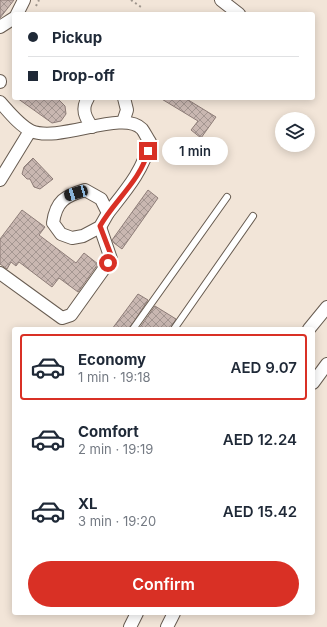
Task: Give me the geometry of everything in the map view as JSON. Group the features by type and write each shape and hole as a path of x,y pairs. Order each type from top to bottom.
{"street":[{"path":"18,12 24,0"},
{"path":"221,0 236,12"},
{"path":"0,27 12,19"},
{"path":"87,100 84,104 85,116 92,127"},
{"path":"122,122 127,110 124,100"},
{"path":"0,102 30,131 41,134 62,133 122,122 141,128 150,142 146,160 133,181 108,213 100,226 83,236 72,238 61,234 53,223 54,211 67,195 85,190 101,199 108,213"},
{"path":"0,180 30,131"},
{"path":"0,273 62,318 67,318 71,316 111,259 100,226"},
{"path":"311,327 327,307"},
{"path":"315,380 327,364"},
{"path":"130,627 136,615"},
{"path":"167,627 173,615"}],"lane":[{"path":"134,327 227,197"},
{"path":"175,327 253,216"}],"path":[{"path":"131,0 141,7"}],"building":[{"path":"0,0 14,0 0,18"},
{"path":"20,100 59,100 65,106 66,114 61,121 52,123"},
{"path":"163,100 188,100 216,117 201,138 191,130 198,121"},
{"path":"33,158 53,179 40,189 34,187 30,179 27,179 22,174 24,167"},
{"path":"148,190 158,198 122,249 112,240"},
{"path":"22,210 45,227 39,235 76,263 84,253 98,264 78,292 59,278 52,287 19,262 16,266 11,262 7,269 0,264 0,239"},
{"path":"138,294 148,300 130,327 113,327"},
{"path":"155,306 176,319 171,327 140,327"}],"route":[{"path":"108,263 111,259 111,255 100,226 108,213 133,181 146,160 148,151"}]}
